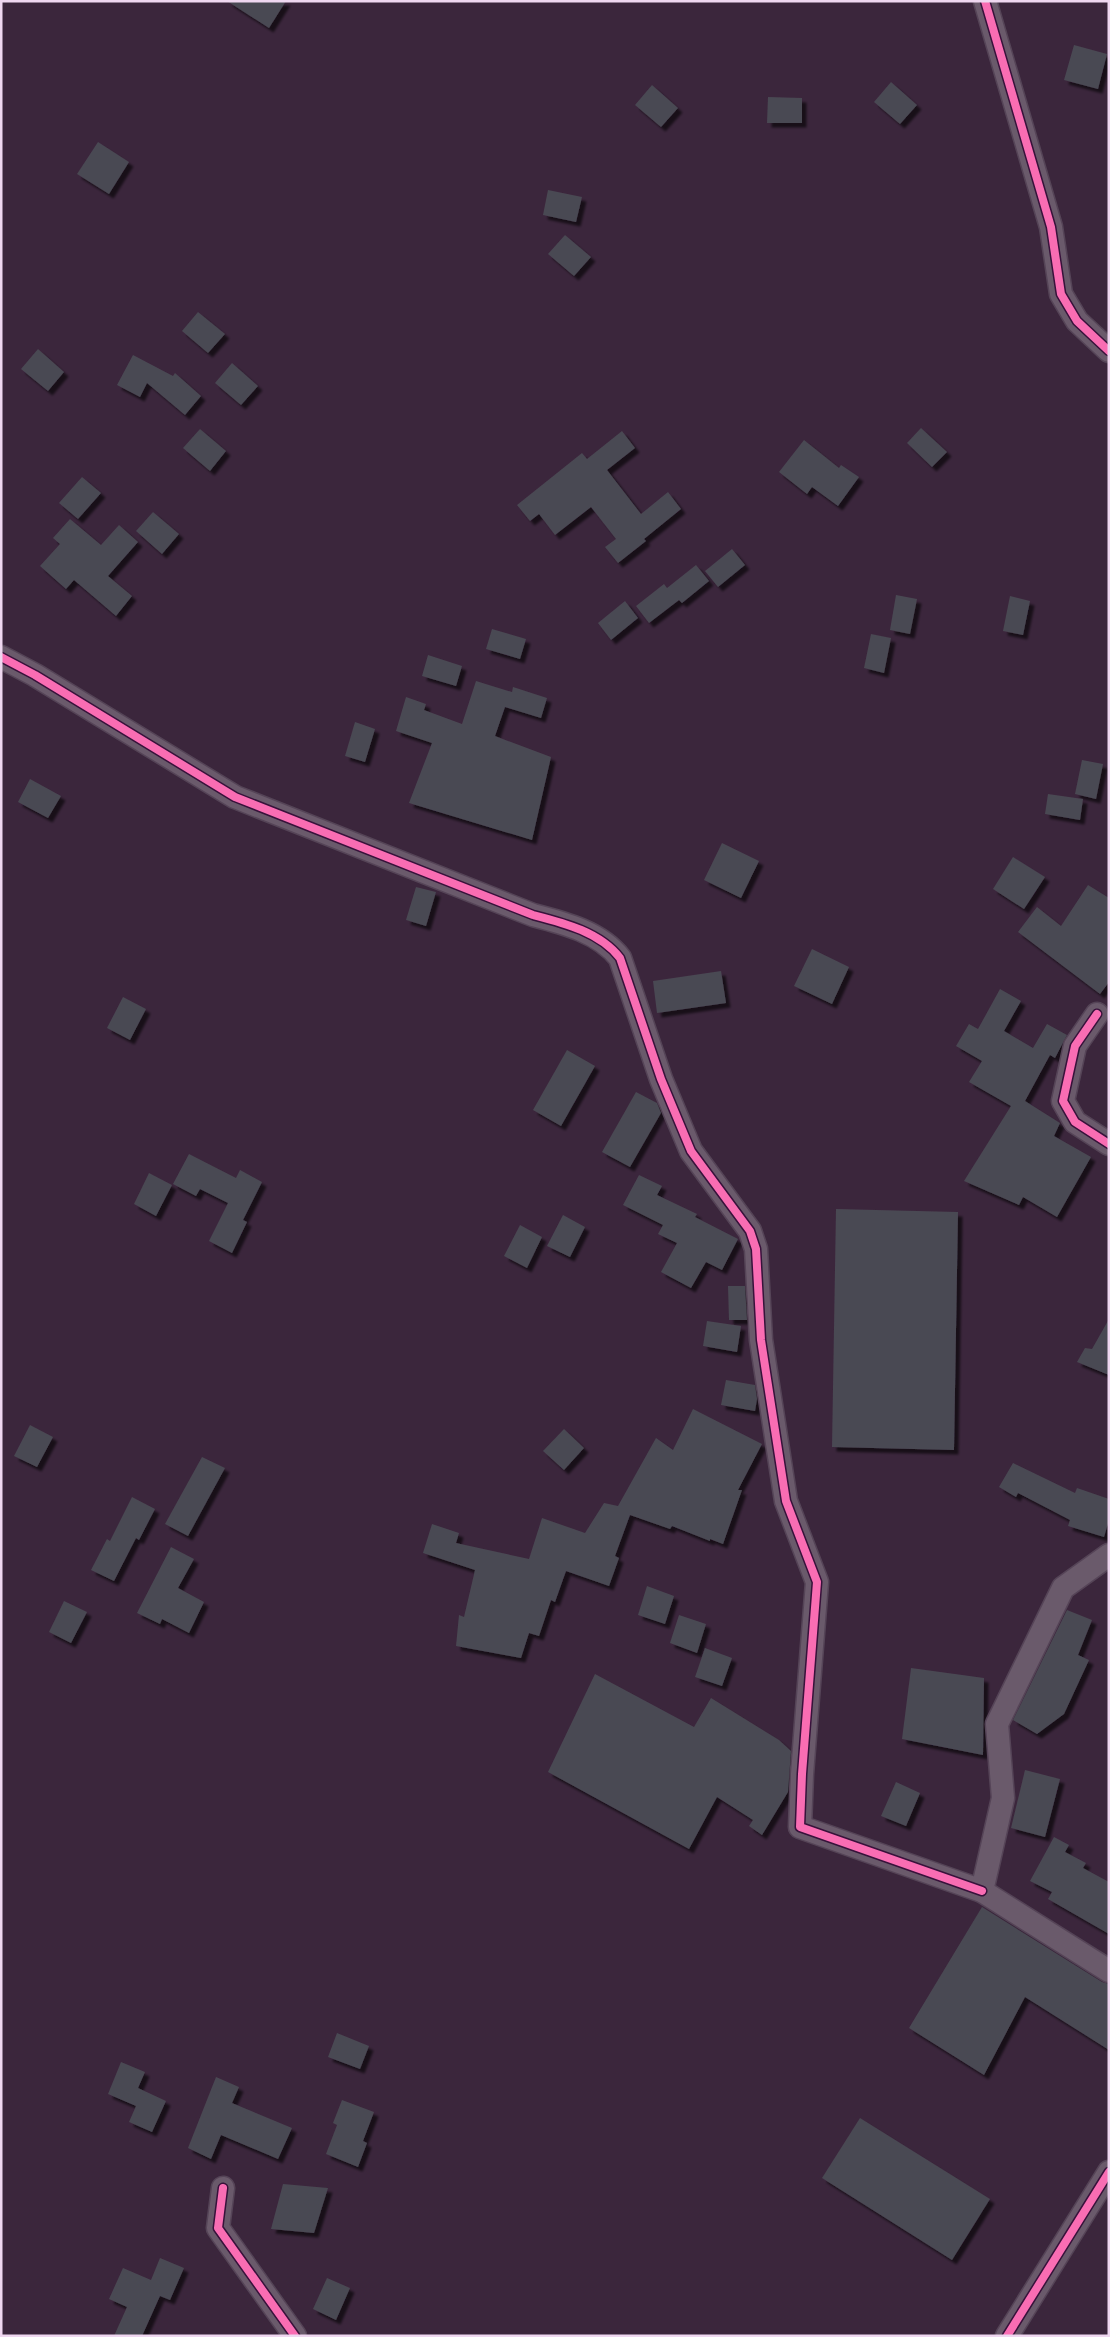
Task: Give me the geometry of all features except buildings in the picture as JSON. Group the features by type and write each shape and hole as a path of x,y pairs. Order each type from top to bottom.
{"street":[{"path":"985,1 1051,227 1061,294 1077,321 1109,352"},
{"path":"1,657 35,675 235,797 533,915 570,924 612,946 620,958 661,1079 691,1151 750,1231 756,1249 761,1340 786,1501 817,1582 802,1774 800,1827 982,1891 1109,1971"},
{"path":"1097,1014 1075,1046 1063,1101 1075,1122 1109,1144"},
{"path":"982,1891 1003,1798 997,1724 1063,1588 1109,1555"},
{"path":"1008,2336 1109,2172"},
{"path":"223,2188 218,2228 295,2336"}],"cycle path":[{"path":"985,1 1051,227 1061,294 1077,321 1109,351"},
{"path":"1,657 35,675 235,797 533,915 581,930 602,941 620,958 661,1079 691,1151 750,1231 756,1249 761,1340 786,1501 817,1582 802,1774 800,1827 982,1891"},
{"path":"1097,1014 1075,1046 1063,1101 1075,1122 1109,1144"},
{"path":"1007,2336 1109,2172"},
{"path":"223,2188 218,2228 295,2336"}]}
